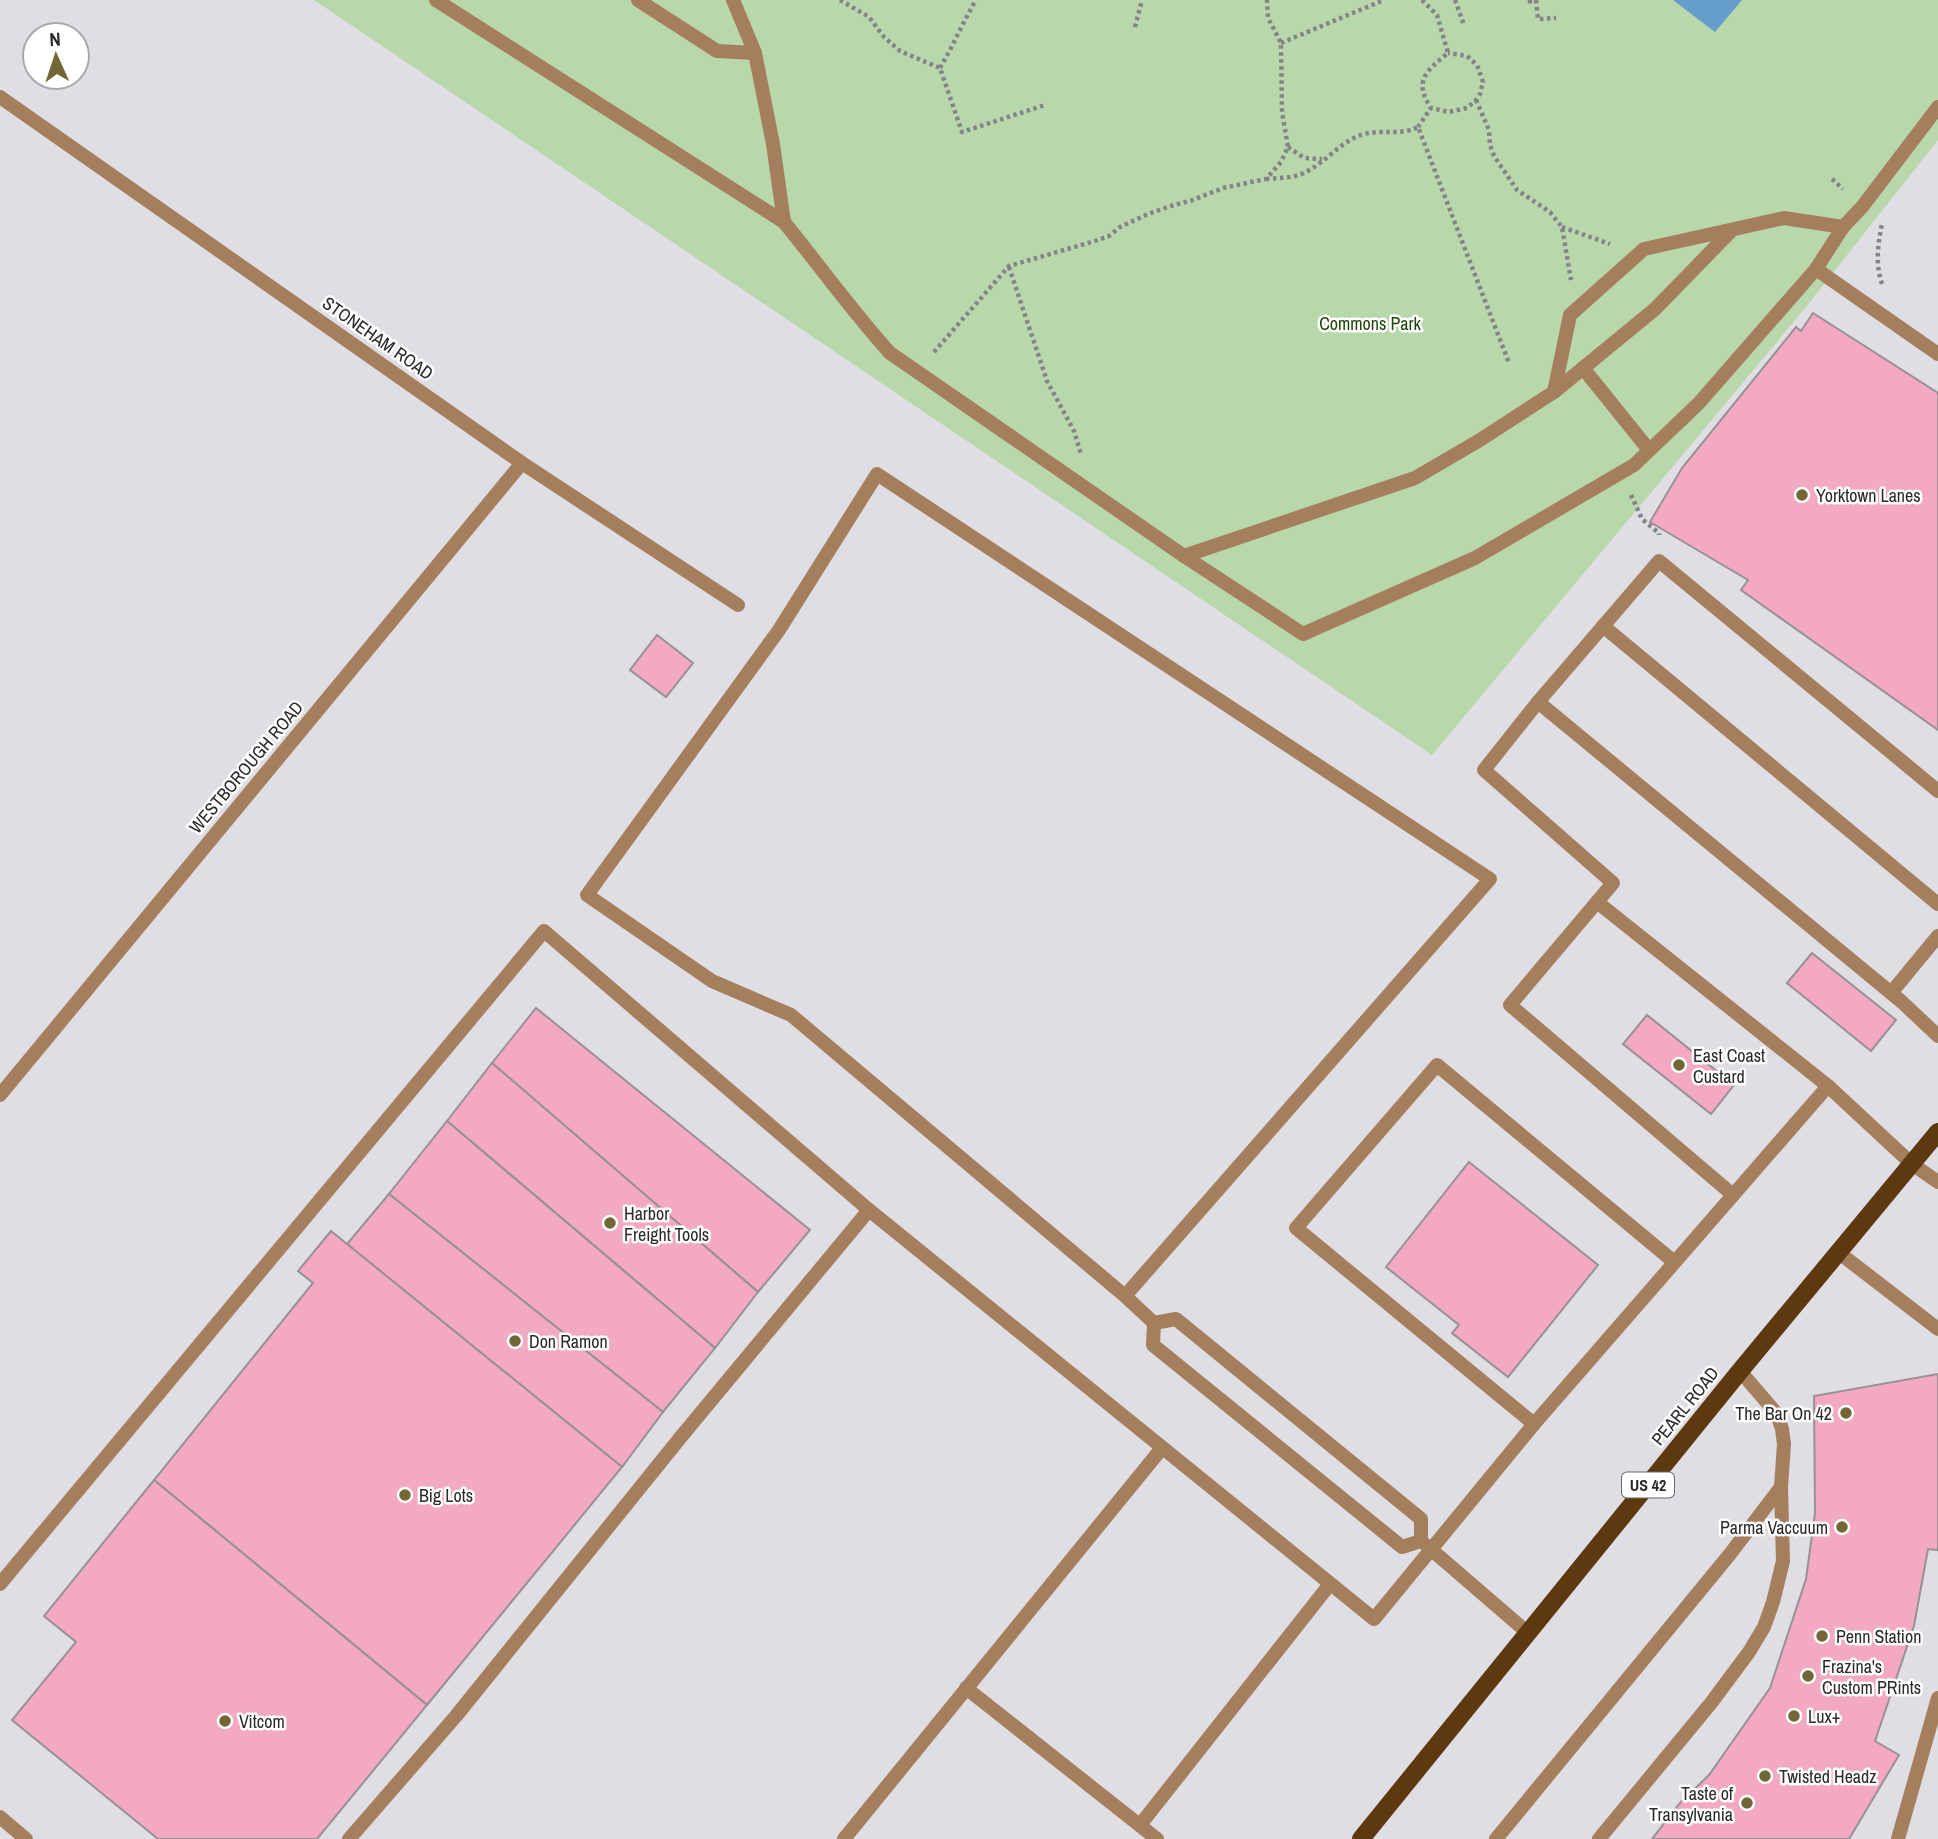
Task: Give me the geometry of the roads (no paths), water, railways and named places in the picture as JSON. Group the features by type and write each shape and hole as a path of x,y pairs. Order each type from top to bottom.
{"main road":[{"name":"PEARL ROAD","path":"1361,1839 1740,1371 1938,1132"}],"street":[{"path":"436,0 784,222 856,315 890,353 1184,556 1303,634 1475,558 1634,465 1699,403 1816,269 1843,228 1863,207 1938,107"},
{"path":"638,0 717,51 755,53"},
{"path":"733,0 755,53 773,144 784,222"},
{"name":"STONEHAM ROAD","path":"0,97 523,463 738,605"},
{"path":"1554,392 1570,314 1644,249 1784,218 1843,228"},
{"path":"1184,556 1415,478 1554,392 1655,309 1733,229"},
{"path":"1816,269 1938,354"},
{"path":"1583,368 1649,450"},
{"name":"WESTBOROUGH ROAD","path":"0,1095 523,463"},
{"path":"1125,1296 1490,879 877,474 779,631 587,895 712,981 791,1015 1154,1322 1176,1319 1389,1493 1421,1520 1426,1545 1528,1633"},
{"path":"1733,1195 1510,1005 1613,883 1484,771 1538,702 1660,561 1938,791"},
{"path":"1603,626 1938,904"},
{"path":"1538,702 1891,993 1938,1036"},
{"path":"1597,902 1828,1086 1912,1164 1938,1182"},
{"path":"0,1584 544,931 869,1210 1374,1619 1426,1545 1828,1086"},
{"path":"1891,993 1933,954 1938,936"},
{"path":"1534,1424 1296,1228 1437,1065 1673,1261"},
{"path":"349,1839 456,1716 680,1438 869,1210"},
{"path":"1838,1252 1938,1329"},
{"path":"1154,1322 1153,1345 1402,1547 1426,1545"},
{"path":"1599,1839 1712,1703 1764,1627 1773,1602 1783,1561 1781,1487 1784,1444 1777,1414 1740,1371"},
{"path":"844,1839 1162,1448"},
{"path":"1496,1839 1730,1555 1781,1487"},
{"path":"1140,1825 1330,1584"},
{"path":"966,1688 1157,1839"},
{"path":"1898,1839 1938,1698"},
{"path":"0,1817 26,1839"}],"water":[{"path":"1673,0 1742,0 1715,32"}],"place":[{"name":"Yorktown Lanes","path":"1802,495"},
{"name":"East Coast Custard","path":"1679,1065"},
{"name":"Harbor Freight Tools","path":"610,1223"},
{"name":"Don Ramon","path":"515,1341"},
{"name":"The Bar On 42","path":"1846,1413"},
{"name":"Big Lots","path":"405,1495"},
{"name":"Parma Vaccuum","path":"1842,1527"},
{"name":"Penn Station","path":"1822,1636"},
{"name":"Frazina's Custom PRints","path":"1808,1676"},
{"name":"Lux+","path":"1794,1716"},
{"name":"Vitcom","path":"225,1721"},
{"name":"Twisted Headz","path":"1765,1776"},
{"name":"Taste of Transylvania","path":"1747,1803"}],"park label":[{"name":"Commons Park","path":"1370,323"}]}
